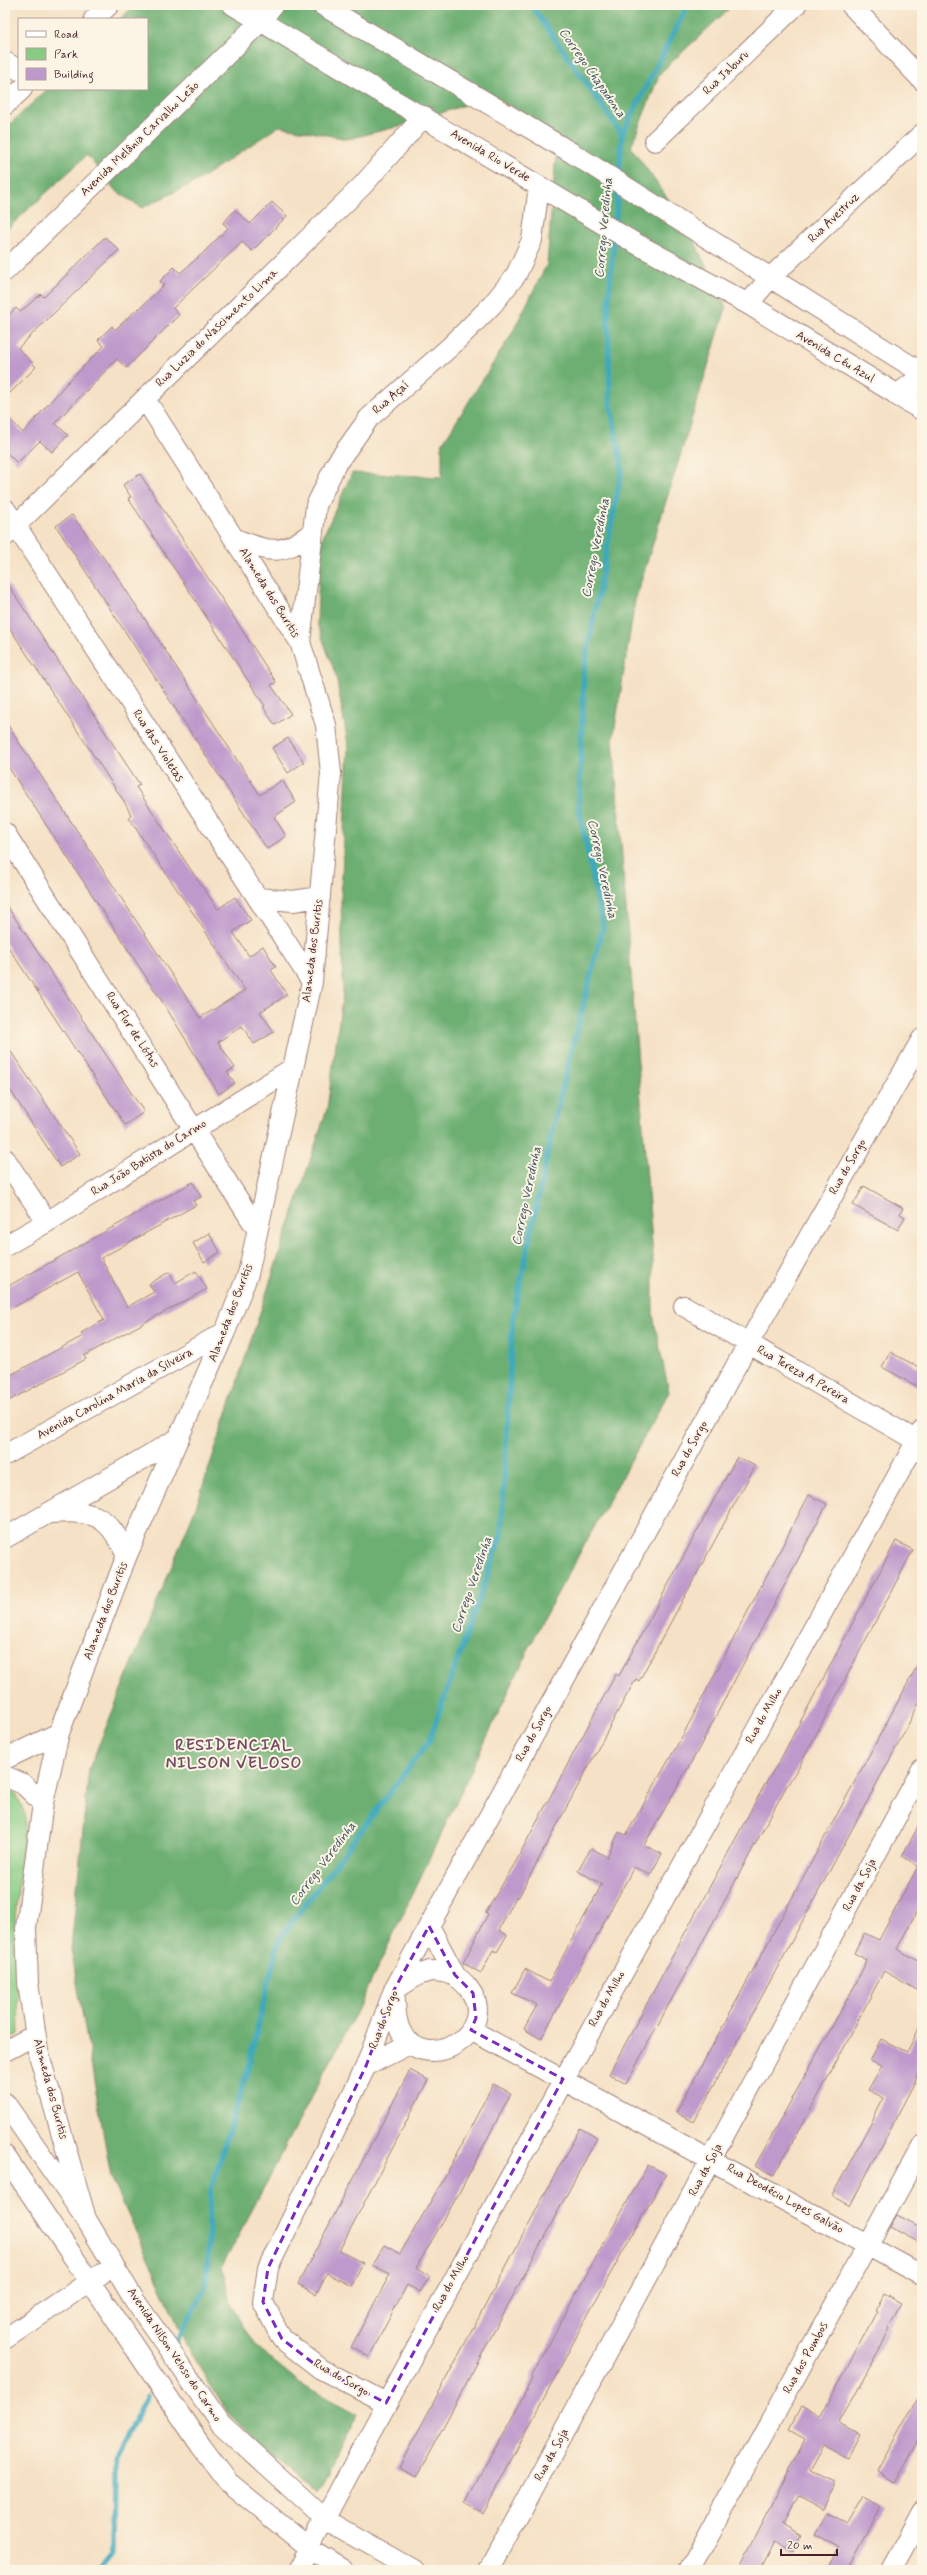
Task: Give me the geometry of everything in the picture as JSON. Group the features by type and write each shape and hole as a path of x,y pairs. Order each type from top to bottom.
{"street":[{"path":"95,18 109,5"},
{"name":"Avenida Rio Verde","path":"233,5 424,116 635,243 748,304"},
{"name":"Avenida Melânia Carvalho Leão","path":"5,271 261,21 273,5"},
{"path":"322,5 572,152 922,373"},
{"name":"Rua Jaburu","path":"656,141 796,5"},
{"path":"851,5 922,80"},
{"path":"5,62 18,69"},
{"path":"5,105 21,90"},
{"name":"Rua Luzia do Nascimento Lima","path":"10,531 362,186 424,116"},
{"name":"Rua Avestruz","path":"748,304 771,277 922,134"},
{"name":"Rua Açaí","path":"300,642 316,506 336,464 369,418 450,346 492,305 516,275 532,240 539,186"},
{"name":"Avenida Céu Azul","path":"748,304 922,409"},
{"path":"898,395 922,377"},
{"name":"Alameda dos Buritis","path":"86,2219 38,2051 28,1983 26,1928 43,1803 59,1733 127,1555 225,1332 248,1274 312,982 331,773 326,725 300,642 145,398"},
{"name":"Rua das Violetas","path":"5,509 10,531 258,898 312,982"},
{"path":"235,539 271,552 295,546 312,533"},
{"name":"Rua Flor de Lótus","path":"5,833 196,1129 257,1229"},
{"path":"258,898 293,902 320,897"},
{"name":"Rua do Sorgo","path":"386,2403 321,2369 282,2339 263,2302 268,2268 366,2066 394,1990 748,1344 922,1039"},
{"path":"903,1070 922,1060"},
{"name":"Rua João Batista do Carmo","path":"5,1246 47,1222 293,1068"},
{"path":"5,1159 47,1222"},
{"name":"Rua Tereza A Pereira","path":"684,1306 748,1344 920,1439"},
{"name":"Avenida Carolina Maria da Silveira","path":"5,1455 225,1332"},
{"path":"5,1538 179,1438"},
{"name":"Rua do Milho","path":"297,2570 326,2520 386,2403 563,2079 920,1439"},
{"path":"49,1513 70,1512 94,1515 107,1522 118,1536 127,1555"},
{"path":"5,1759 59,1733"},
{"name":"Rua da Soja","path":"489,2570 922,1769"},
{"path":"5,1776 23,1784 43,1803"},
{"path":"429,1926 455,1975 473,1993 476,2012 472,2030 463,2041 451,2048 437,2051 423,2049 411,2043 402,2033 396,2020 394,1990 418,1975 430,1971 443,1971 455,1975"},
{"name":"Rua Deodécio Lopes Galvão","path":"472,2030 712,2159 922,2275"},
{"path":"5,2051 35,2035"},
{"path":"366,2066 411,2043"},
{"name":"Avenida Nilson Veloso do Carmo","path":"5,2103 86,2219 135,2300 221,2424 326,2520 414,2570"},
{"name":"Rua dos Pombos","path":"689,2570 922,2146"},
{"path":"5,2156 175,2409 228,2482 309,2548 345,2570"},
{"path":"5,2339 114,2265"},
{"path":"175,2409 200,2394"},
{"path":"891,2570 922,2513"}],"highlighted area":[{"path":"429,1926 455,1975 473,1993 476,2018 471,2030 563,2079 386,2403 321,2369 282,2339 263,2302 268,2268 366,2066 394,1990"}],"green space":[{"path":"135,5 733,5 660,73 631,147 686,224 726,308 635,601 613,740 653,1256 653,1315 669,1392 541,1623 358,2009 222,2267 232,2307 255,2346 300,2383 358,2414 317,2492 227,2412 191,2354 111,2177 71,1949 89,1769 197,1504 327,1109 343,992 341,899 348,744 336,676 317,623 320,543 352,473 442,477 442,444 511,335 547,264 557,141 526,113 488,97 412,123 348,139 279,126 197,181 142,208 115,190 87,155 5,231 5,129 46,90 148,90 148,18 121,18"},
{"path":"5,1786 17,1795 26,1817 15,1917 19,2034 5,2041"}],"building":[{"path":"272,202 287,216 252,251 242,242 173,308 179,315 126,368 117,359 55,423 68,435 52,452 40,441 17,463 5,451 5,414 23,433 66,384 104,346 98,340 112,326 115,330 164,285 160,281 174,267 180,273 201,255 228,228 223,223 235,210 250,224"},
{"path":"105,237 119,250 18,348 36,367 5,398 5,318 16,308 20,312 41,294 44,297"},
{"path":"140,474 276,682 271,685 291,714 275,725 263,707 265,706 128,498 131,497 123,485"},
{"path":"72,515 114,572 260,795 282,780 296,802 274,817 286,836 267,849 56,526"},
{"path":"5,580 140,785 136,787 218,909 235,897 251,920 233,932 249,956 263,946 276,967 271,970 287,995 260,1012 274,1032 254,1044 242,1026 218,1042 235,1068 227,1072 235,1083 219,1094 167,1009 5,762 5,721 200,1018 245,990 128,817 131,815 125,803 5,621"},
{"path":"288,738 304,762 288,773 272,748"},
{"path":"5,903 144,1112 125,1125 5,942"},
{"path":"5,1043 80,1154 60,1167 5,1082"},
{"path":"193,1182 201,1197 193,1201 196,1205 101,1258 127,1307 154,1292 149,1284 169,1272 175,1283 196,1271 207,1289 84,1356 86,1359 5,1403 5,1378 83,1336 81,1333 104,1320 78,1272 5,1312 5,1288"},
{"path":"864,1186 903,1208 900,1214 905,1217 898,1230 853,1205"},
{"path":"209,1233 220,1252 204,1262 193,1243"},
{"path":"890,1352 922,1369 922,1389 882,1367"},
{"path":"737,1457 755,1466 639,1681 636,1679 624,1700 518,1898 516,1897 499,1930 507,1935 497,1952 493,1950 481,1973 463,1963 488,1914 486,1912 515,1863 616,1674 619,1676"},
{"path":"809,1495 827,1504 697,1752 644,1845 662,1854 650,1875 634,1867 541,2039 524,2029 537,2005 512,1993 525,1969 549,1982 602,1884 578,1871 591,1848 607,1857 619,1832 626,1835 683,1735"},
{"path":"896,1541 913,1550 800,1765 786,1787 626,2084 609,2074 764,1786 779,1762"},
{"path":"922,1657 922,1697 903,1735 694,2122 676,2113"},
{"path":"922,1820 922,1901 897,1949 922,1963 922,1993 884,1971 815,2102 773,2176 755,2166 855,1985 867,1960 854,1953 864,1933 879,1940 918,1866 902,1856"},
{"path":"922,2023 922,2068 850,2206 832,2196 884,2098 868,2090 882,2066 870,2061 881,2039 907,2052"},
{"path":"410,2070 428,2080 339,2251 363,2263 351,2286 327,2273 316,2294 298,2284"},
{"path":"493,2084 511,2093 458,2195 416,2268 430,2276 420,2292 407,2285 369,2357 351,2347 390,2274 372,2265 384,2245 400,2254 445,2177"},
{"path":"580,2128 597,2138 417,2476 399,2467"},
{"path":"648,2165 666,2174 598,2296 483,2513 465,2503 519,2405 532,2379 531,2378 584,2279"},
{"path":"897,2215 922,2228 922,2244 890,2227"},
{"path":"884,2293 902,2303 888,2327 890,2328 880,2349 839,2423 859,2434 847,2457 824,2446 810,2471 834,2482 834,2488 824,2509 798,2495 783,2524 802,2535 793,2552 774,2541 759,2570 737,2570 805,2439 789,2430 801,2407 820,2418 877,2311 875,2310"},
{"path":"922,2391 922,2433 894,2482 877,2472"},
{"path":"864,2496 882,2505 866,2537 848,2570 826,2570 839,2546 815,2533 827,2512 848,2524"}],"waterway":[{"name":"Corrego Chapadona","path":"531,5 622,134"},
{"name":"Corrego Veredinha","path":"619,177 622,134 688,5"},
{"name":"Corrego Veredinha","path":"615,227 618,187"},
{"name":"Corrego Veredinha","path":"177,2341 206,2286 211,2189 246,2076 279,1939 429,1741 501,1536 513,1318 555,1117 603,927 579,809 584,669 622,468 610,402 608,310 614,235"},
{"name":"Corrego Veredinha","path":"102,2570 114,2555 115,2459 148,2396"}],"district":[{"name":"RESIDENCIAL NILSON VELOSO","path":"234,1754"}]}
